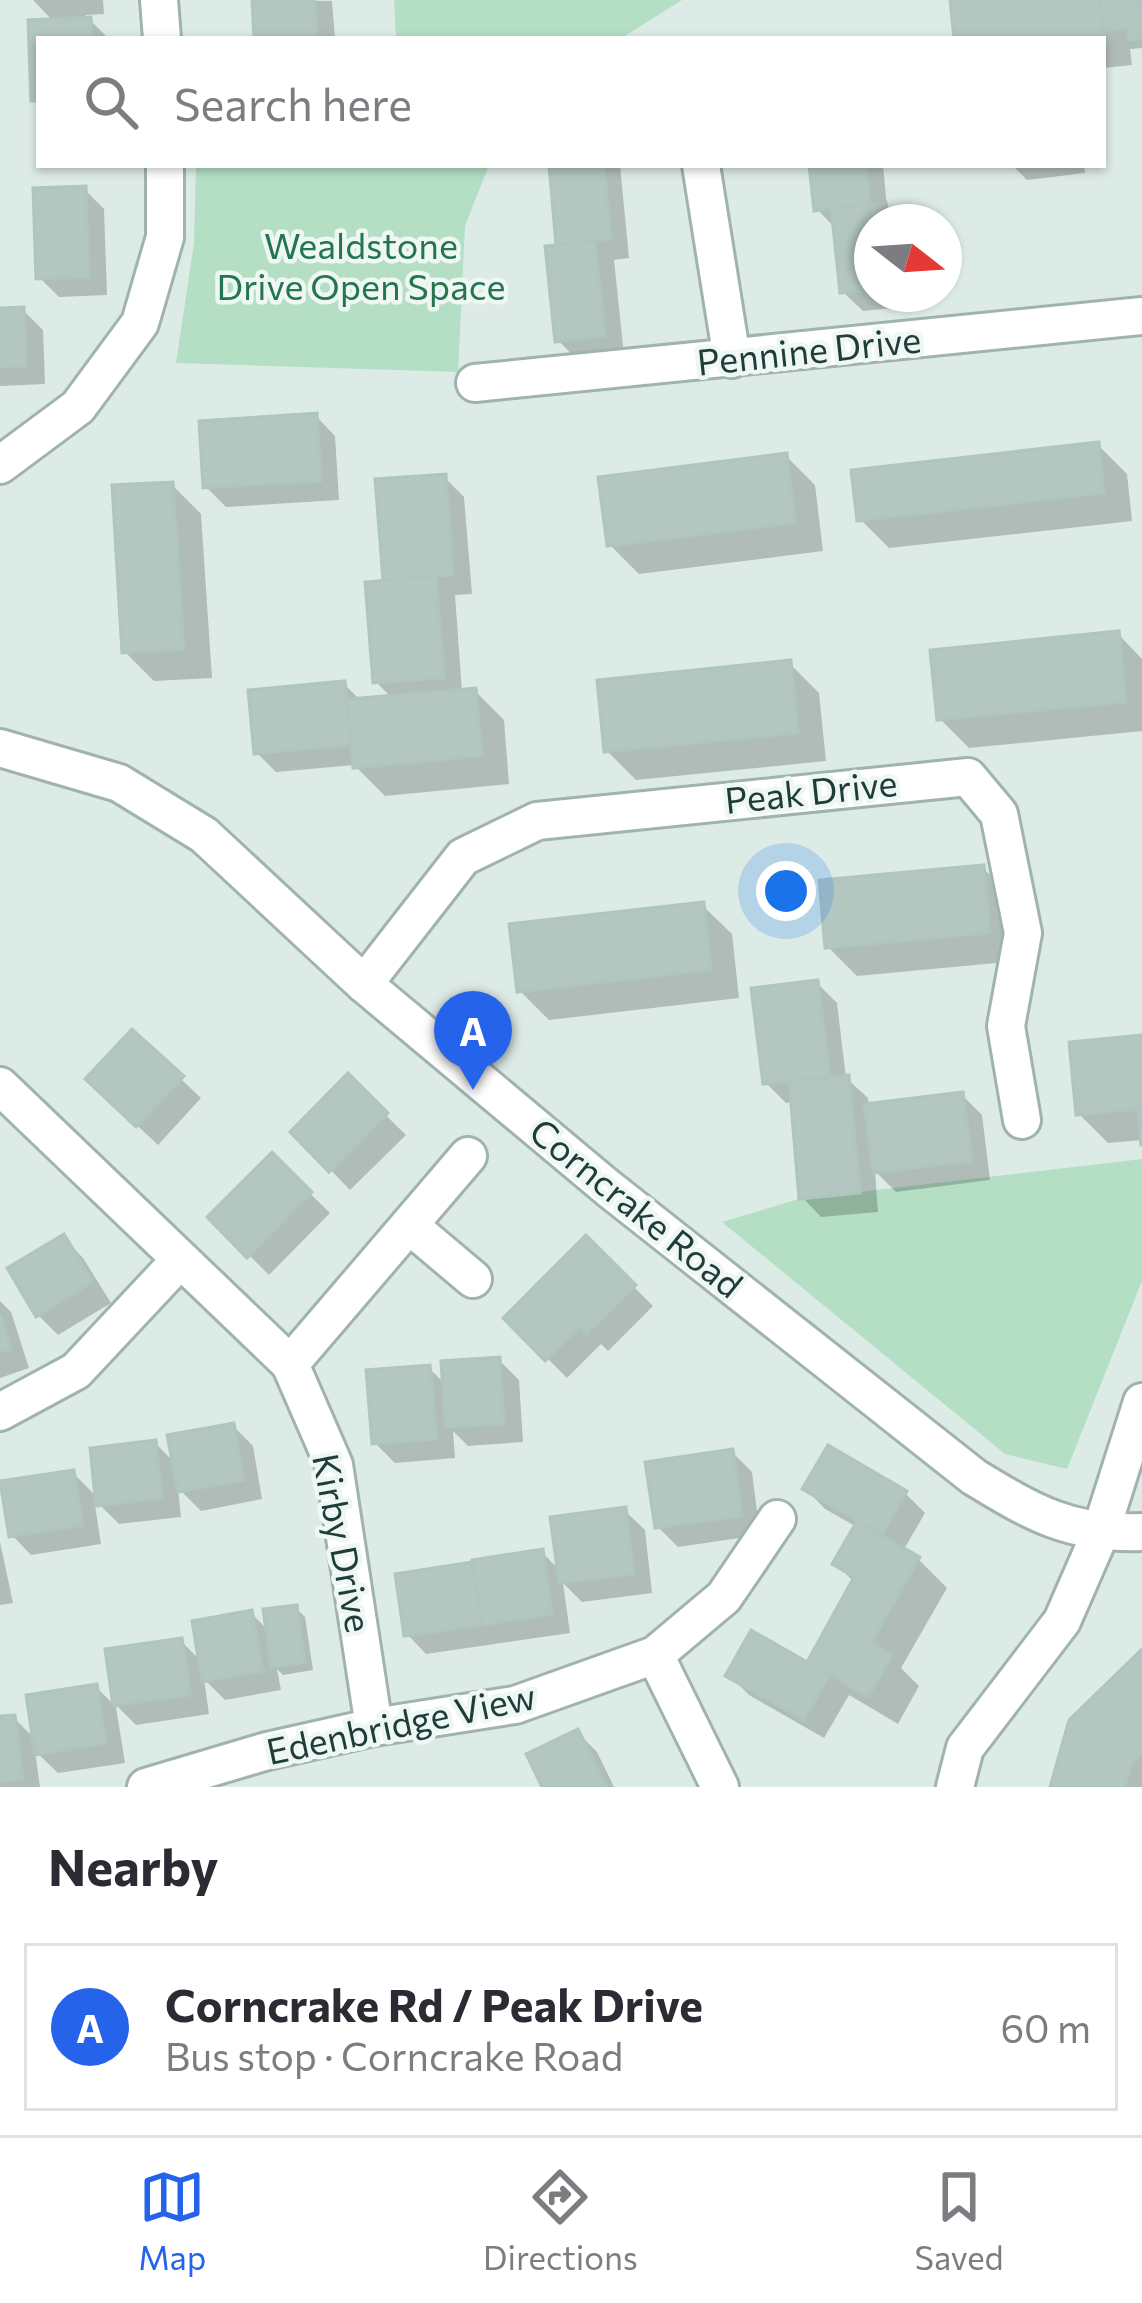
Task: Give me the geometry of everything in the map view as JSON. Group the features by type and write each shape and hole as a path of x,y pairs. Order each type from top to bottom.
{"street":[{"path":"159,0 162,36"},
{"path":"0,465 78,407 140,323 165,237 165,168"},
{"path":"700,168 732,359"},
{"name":"Pennine Drive","path":"475,383 1142,316"},
{"name":"Corncrake Road","path":"0,748 119,783 204,835 364,984 608,1188 974,1477 1034,1513 1100,1534"},
{"name":"Peak Drive","path":"364,984 464,857 537,821 968,777 999,814 1023,933 1006,1026 1022,1120"},
{"name":"Kirby Drive","path":"0,1086 290,1364 334,1465 374,1727"},
{"path":"290,1364 468,1156"},
{"path":"409,1225 472,1280"},
{"path":"0,1412 76,1371 180,1260"},
{"path":"956,1787 965,1748 1062,1621 1100,1534 1142,1402"},
{"name":"Edenbridge View","path":"146,1787 267,1751 374,1727 515,1705 656,1655 724,1597 777,1519"},
{"path":"1100,1534 1142,1532"},
{"path":"656,1655 720,1787"}],"green space":[{"path":"394,0 682,0 625,36 396,36"},
{"name":"Wealdstone Drive Open Space","path":"196,168 488,168 465,226 458,372 176,363 194,243"},
{"path":"1142,1159 1142,1281 1067,1469 1005,1454 722,1222 799,1199"}],"building":[{"path":"252,0 315,0 317,36 254,36"},
{"path":"950,0 1100,0 1104,36 954,36"},
{"path":"1100,0 1142,0 1142,39 1129,40 1128,28 1103,31"},
{"path":"91,17 92,36 36,36 36,101 31,101 28,20"},
{"path":"549,168 604,168 611,239 556,245"},
{"path":"809,168 866,168 870,204 814,211"},
{"path":"86,186 89,277 36,279 33,188"},
{"path":"854,206 854,292 840,293 831,208"},
{"path":"595,241 605,336 555,342 545,246"},
{"path":"24,307 26,366 0,367 0,308"},
{"path":"317,413 321,481 203,488 199,421"},
{"path":"1099,442 1104,493 857,521 851,470"},
{"path":"787,453 795,523 607,546 598,477"},
{"path":"446,474 453,575 383,580 375,479"},
{"path":"173,482 184,649 122,653 112,485"},
{"path":"436,576 444,678 373,683 365,582"},
{"path":"1119,631 1126,702 937,720 930,650"},
{"path":"791,660 798,733 604,752 597,680"},
{"path":"345,681 351,745 254,754 248,690"},
{"path":"476,688 482,756 353,768 347,699"},
{"path":"984,865 990,933 825,948 819,880"},
{"path":"704,902 711,970 517,992 509,924"},
{"path":"818,980 830,1076 763,1084 751,988"},
{"path":"132,1029 184,1076 136,1127 85,1079"},
{"path":"1142,1035 1141,1145 1138,1109 1076,1115 1069,1042"},
{"path":"348,1073 388,1113 329,1172 290,1132"},
{"path":"849,1075 860,1193 799,1199 789,1081"},
{"path":"963,1092 972,1161 873,1173 864,1104"},
{"path":"272,1152 312,1192 247,1258 207,1217"},
{"path":"64,1234 93,1282 36,1317 7,1268"},
{"path":"586,1235 636,1285 587,1334 537,1284"},
{"path":"537,1284 580,1327 545,1361 503,1318"},
{"path":"0,1314 11,1349 0,1352"},
{"path":"500,1357 504,1424 445,1427 441,1361"},
{"path":"430,1365 437,1439 372,1444 366,1370"},
{"path":"234,1423 244,1480 178,1492 167,1435"},
{"path":"156,1440 162,1498 96,1506 90,1448"},
{"path":"828,1445 907,1491 882,1535 802,1489"},
{"path":"733,1449 742,1516 655,1528 645,1462"},
{"path":"74,1470 83,1525 9,1537 0,1481"},
{"path":"626,1507 634,1574 559,1583 550,1517"},
{"path":"857,1521 920,1557 871,1643 892,1655 868,1697 807,1662 854,1577 832,1564"},
{"path":"543,1549 552,1614 482,1625 472,1560"},
{"path":"472,1562 482,1625 404,1636 395,1574"},
{"path":"297,1605 305,1662 271,1667 263,1609"},
{"path":"252,1610 263,1671 202,1682 192,1621"},
{"path":"751,1630 830,1675 804,1720 725,1676"},
{"path":"182,1638 191,1695 113,1706 105,1649"},
{"path":"1142,1649 1142,1753 1133,1762 1124,1787 1050,1787 1069,1720"},
{"path":"97,1684 106,1743 35,1755 26,1695"},
{"path":"15,1715 23,1779 0,1782 0,1716"},
{"path":"578,1729 606,1786 542,1787 526,1754"}],"place":[{"name":"Corncrake Rd / Peak Drive","path":"473,1090"}]}
